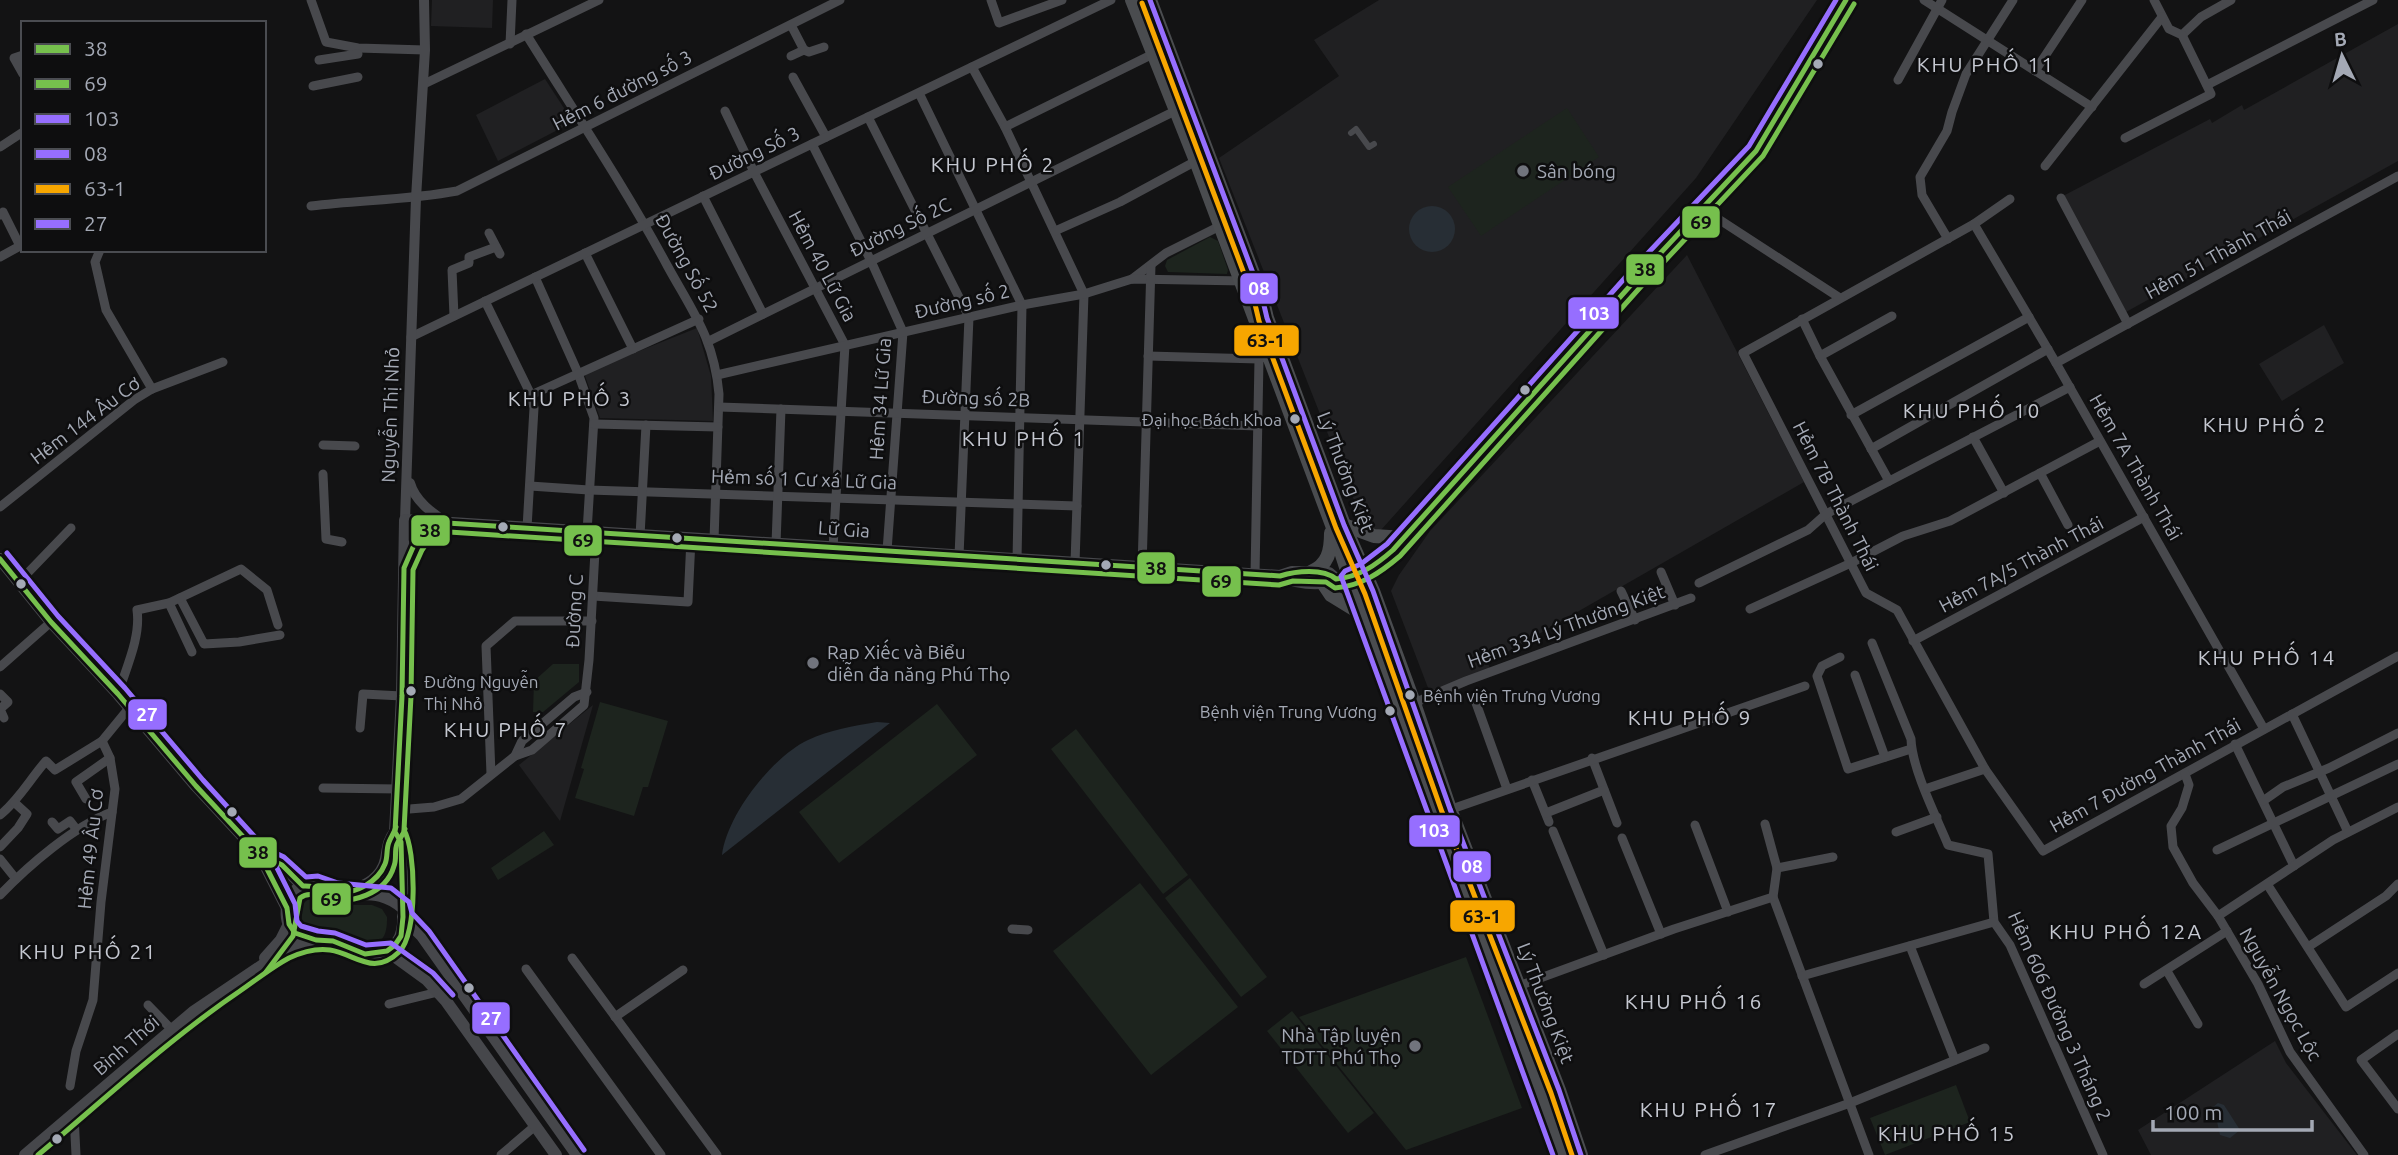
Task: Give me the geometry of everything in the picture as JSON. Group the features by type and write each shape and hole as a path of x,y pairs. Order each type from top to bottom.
{"main road":[{"name":"Lý Thường Kiệt","path":"1132,0 1196,161 1256,281 1267,318 1344,525 1365,572 1450,809 1559,1090 1581,1155"},
{"name":"Lý Thường Kiệt","path":"1150,0 1227,223 1263,357 1330,518 1336,580 1362,614 1562,1155"},
{"path":"1362,614 1331,595 1336,580 1365,572 1404,538 1639,276 1756,151 1846,0"},
{"path":"1311,572 1320,568 1329,554 1330,518"},
{"name":"Lữ Gia","path":"405,520 1255,575 1329,573 1336,580"},
{"name":"Nguyễn Thị Nhỏ","path":"348,893 377,877 385,864 389,840 395,832 402,696 405,520"},
{"path":"404,568 414,545 423,534 447,523"},
{"path":"1344,525 1374,536 1404,538"},
{"path":"2,566 260,855 295,933 316,940 334,941 365,954 387,951 401,936 403,912"},
{"name":"Lữ Gia","path":"1279,576 1295,583 1336,580"},
{"name":"Nguyễn Thị Nhỏ","path":"395,832 401,842 403,912"},
{"path":"260,855 282,865 303,886"},
{"path":"286,908 293,893 303,886 317,885 336,892 389,897 422,936 577,1155"},
{"name":"Bình Thới","path":"255,969 281,940 289,924"},
{"name":"Bình Thới","path":"25,1155 193,1012 290,948 316,940"},
{"path":"387,951 412,968 438,992 556,1155"}],"street":[{"path":"311,0 326,42 358,48 425,50"},
{"name":"Nguyễn Thị Nhỏ","path":"405,520 416,198 424,84 424,0"},
{"path":"510,44 512,0"},
{"path":"424,84 599,0"},
{"name":"Hẻm 6 đường số 3","path":"311,206 359,200 416,198 457,191 840,0"},
{"path":"991,0 999,23 1062,0"},
{"name":"Đường Số 3","path":"411,337 1111,0"},
{"path":"1924,0 1940,4 1987,40 2092,107"},
{"path":"1948,239 1922,195 1920,177 1943,140 1966,74 2013,0"},
{"path":"2035,71 2082,0"},
{"path":"2154,0 2169,29 2182,35 2209,90"},
{"path":"2182,35 2201,18 2231,0"},
{"path":"2125,138 2374,0"},
{"path":"1898,80 1940,4"},
{"path":"2045,166 2162,17"},
{"path":"791,25 804,50"},
{"name":"Đường Số 52","path":"526,34 646,224 709,341 717,375 719,407 714,540"},
{"path":"792,56 804,50 808,52 824,47"},
{"path":"319,60 358,54"},
{"path":"1005,127 1153,54"},
{"path":"21,56 14,58 21,70"},
{"path":"972,67 1005,127 1084,293 1075,563"},
{"path":"313,86 358,77"},
{"path":"793,77 826,137"},
{"path":"919,93 1023,304 1017,560"},
{"name":"Hẻm 40 Lữ Gia","path":"725,111 845,345 833,548"},
{"name":"Đường Số 2C","path":"709,341 1175,111"},
{"path":"868,117 969,317 959,556"},
{"path":"1350,133 1356,129 1369,147 1374,144"},
{"path":"0,147 21,133"},
{"name":"Hẻm 34 Lữ Gia","path":"812,144 871,261 903,332 887,551"},
{"path":"1055,231 1120,202 1196,161"},
{"name":"Hẻm 51 Thành Thái","path":"2056,363 2398,176"},
{"path":"703,196 763,314"},
{"path":"2061,198 2128,324"},
{"path":"1889,481 1819,356 1802,319 1948,239 2011,199"},
{"path":"1703,209 1840,299"},
{"path":"0,215 4,212 20,246 0,257"},
{"path":"1132,279 1166,253 1227,223"},
{"name":"Hẻm 7A Thành Thái","path":"1974,224 2264,729"},
{"path":"454,316 452,270 470,263 469,257 498,250 489,233"},
{"path":"99,252 95,262 106,310 155,388"},
{"path":"585,253 633,349"},
{"path":"1142,568 1151,265"},
{"name":"Đường C","path":"397,810 434,807 461,799 515,756 532,750 584,705 593,596 589,490 594,418 578,373 536,277"},
{"path":"1132,279 1256,281"},
{"name":"Đường số 2","path":"717,375 1023,304 1084,293 1132,279"},
{"path":"485,301 531,395 534,408 527,528"},
{"path":"1819,356 1892,317"},
{"path":"1851,415 2029,317"},
{"path":"531,395 699,319"},
{"name":"Hẻm 7B Thành Thái","path":"1802,319 1743,353 1866,593 1896,610 1985,769 2043,851"},
{"path":"1871,449 2048,349"},
{"path":"1148,356 1263,357 1258,426 1255,575"},
{"name":"Hẻm 144 Âu Cơ","path":"0,507 134,400 155,388 223,362"},
{"path":"1699,583 1808,530 1826,514 2070,387"},
{"name":"Đường số 2B","path":"719,407 1258,426"},
{"path":"776,544 781,409"},
{"path":"593,424 719,428"},
{"path":"640,536 646,425"},
{"path":"1973,437 2004,493"},
{"path":"1750,609 1903,537 1950,521 2100,441"},
{"path":"323,445 355,446"},
{"path":"407,473 412,491 433,514 447,523"},
{"path":"2040,473 2068,524"},
{"path":"323,474 326,539 342,542"},
{"name":"Hẻm số 1 Cư xá Lữ Gia","path":"530,486 1077,506"},
{"name":"Hẻm 7A/5 Thành Thái","path":"1913,641 2144,517"},
{"path":"19,582 71,528"},
{"path":"593,596 688,602 691,539"},
{"path":"118,694 134,639 137,610 169,603 242,569 267,590 278,625"},
{"path":"1661,572 1675,604"},
{"path":"1621,592 1635,620"},
{"path":"180,598 204,644 239,642 280,635"},
{"name":"Hẻm 334 Lý Thường Kiệt","path":"1414,703 1466,681 1691,598"},
{"path":"169,603 192,652"},
{"path":"491,774 486,646 515,621 592,621"},
{"path":"0,667 51,622"},
{"name":"Hẻm 606 Đường 3 Tháng 2","path":"1872,643 1911,739 1911,749 1948,845 1988,854 1994,922 2010,945 2103,1155"},
{"name":"Hẻm 7 Đường Thành Thái","path":"2043,851 2398,656"},
{"path":"1840,657 1822,666 1817,676 1848,769 1911,749"},
{"path":"1856,675 1885,757"},
{"path":"1435,815 1592,758 1805,686"},
{"path":"0,694 8,702 0,709 4,718"},
{"path":"360,728 363,694 402,696"},
{"path":"1476,704 1507,789"},
{"path":"0,815 15,803 29,780 46,761 55,770 102,741 129,708"},
{"path":"2292,714 2348,832"},
{"path":"2263,801 2283,787 2398,733"},
{"name":"Hẻm 49 Âu Cơ","path":"70,1086 76,1051 93,1000 115,789 110,758 102,741"},
{"path":"2235,744 2294,866"},
{"path":"86,799 76,782 110,758"},
{"path":"1592,758 1617,823"},
{"path":"2217,850 2398,764"},
{"path":"1925,789 1985,769"},
{"name":"Nguyễn Ngọc Lộc","path":"2185,774 2189,785 2182,808 2171,826 2173,847 2193,883 2218,916 2259,984 2290,1052 2364,1155"},
{"path":"1532,780 1604,955"},
{"path":"323,788 399,789"},
{"path":"1549,822 1604,790"},
{"path":"0,847 27,814 15,803"},
{"path":"2218,916 2348,832 2398,807"},
{"path":"0,895 77,830 112,812"},
{"path":"1896,832 1937,817"},
{"path":"52,821 58,829 70,821 77,830"},
{"path":"1765,824 1777,868 1773,897 1869,1155"},
{"path":"1695,825 1728,912"},
{"path":"1622,838 1661,934"},
{"path":"1777,868 1833,857"},
{"path":"0,859 16,879"},
{"path":"2267,884 2346,1007 2398,974"},
{"path":"2308,947 2386,896 2398,884"},
{"path":"1502,992 1661,934 1773,897"},
{"path":"1802,976 1994,922"},
{"path":"1012,929 1028,930"},
{"path":"2144,984 2227,931"},
{"path":"1910,946 1955,1060"},
{"path":"572,958 717,1155"},
{"path":"526,969 661,1155"},
{"path":"615,1017 683,970"},
{"path":"2167,971 2198,1024"},
{"path":"389,1004 438,992"},
{"path":"148,1005 172,1030"},
{"path":"2397,1106 2361,1060 2398,1034"},
{"path":"1705,1155 1850,1103 1985,1048"},
{"path":"74,1115 76,1155"},
{"path":"501,1155 535,1126"}],"shaded area":[{"path":"432,0 493,0 492,28 431,26"},
{"path":"1379,0 1817,0 1696,178 1381,530 1365,528 1219,158 1339,76 1314,40"},
{"path":"2398,24 2398,161 2126,312 2063,196 2210,119 2212,123 2242,105 2244,110"},
{"path":"545,79 573,122 498,161 476,115"},
{"path":"1567,108 1599,157 1481,236 1448,187"},
{"path":"1432,206 1449,212 1455,229 1449,246 1432,252 1415,246 1409,229 1415,212"},
{"path":"1210,237 1218,241 1227,274 1168,272 1165,266 1167,260"},
{"name":"Bệnh viện Trưng Vương","path":"1687,255 1804,482 1488,663 1490,669 1430,693 1391,591 1399,575 1430,531"},
{"path":"2324,325 2344,363 2282,401 2259,364"},
{"path":"697,328 711,376 713,421 600,418 584,373"},
{"path":"553,664 579,664 579,682 543,712 533,712 534,681"},
{"path":"600,702 668,721 648,787 643,787 634,816 575,798"},
{"path":"937,704 977,755 839,863 799,812"},
{"path":"593,705 560,821 519,765"},
{"path":"877,722 890,723 722,855 732,823 742,806 766,773 780,760 808,740"},
{"path":"1076,729 1188,875 1163,894 1051,749"},
{"path":"544,831 554,845 498,880 491,868"},
{"path":"1190,878 1267,977 1241,997 1165,898"},
{"path":"1140,883 1238,1007 1151,1075 1053,951"},
{"path":"311,898 352,905 372,905 382,909 387,917 383,938 377,942 363,941 337,931 305,924 300,909"},
{"path":"1466,957 1522,1108 1406,1150 1299,1017"},
{"path":"1292,1011 1374,1113 1348,1133 1267,1031"},
{"path":"2275,1041 2286,1063 2357,1155 2151,1155 2138,1130"},
{"path":"1956,1085 1970,1122 1885,1155 1870,1118"},
{"path":"2218,1103 2224,1105 2240,1130 2230,1138 2220,1135 2216,1117 2211,1122 2207,1119 2212,1108"}],"transit line":[{"name":"08","path":"1150,0 1262,297 1267,318 1344,525 1373,591 1450,809 1559,1090 1581,1155"},
{"name":"103","path":"1553,1155 1341,576 1387,544 1632,270 1749,146 1836,0"},
{"name":"38","path":"0,559 51,622 260,855 287,908 289,924 295,933 316,940 333,941 365,954 387,951 401,936 403,917 401,842 395,832 402,696 404,568 414,545 423,534 447,523 1280,576 1309,572 1324,573 1336,579 1360,573 1393,550 1639,276 1756,151 1846,0"},
{"name":"63-1","path":"1142,3 1254,300 1259,321 1336,528 1365,594 1442,812 1551,1093 1572,1155"},
{"name":"69","path":"38,1155 188,1029 283,962 304,952 325,950 339,952 364,962 381,963 399,952 405,943 413,892 411,855 404,830 411,696 413,570 428,541 449,532 1279,585 1293,581 1326,582 1335,588 1362,581 1378,573 1400,556 1645,282 1763,156 1854,4"},
{"name":"27","path":"7,553 58,616 265,848 284,857 306,877 318,876 338,883 391,888 409,902 412,913 429,931 584,1150"},
{"name":"38","path":"259,854 282,865 303,886 335,892 350,891 365,886 382,870 396,827"},
{"name":"69","path":"266,972 293,936 300,898 312,895 346,900 376,890 390,876 395,863 397,844 405,829"},
{"name":"27","path":"269,852 295,904 297,921 301,926 335,933 366,945 391,943 433,973 453,995"}],"place":[{"name":"Sân bóng","path":"1523,171"},
{"name":"Đại học Bách Khoa","path":"1295,419"},
{"name":"Rạp Xiếc và Biểu diễn đa năng Phú Thọ","path":"813,663"},
{"name":"Đường Nguyễn Thị Nhỏ","path":"411,691"},
{"name":"Bệnh viện Trưng Vương","path":"1410,695"},
{"name":"Bệnh viện Trung Vương","path":"1390,711"},
{"name":"Nhà Tập luyện TDTT Phú Thọ","path":"1415,1046"}],"district":[{"name":"KHU PHỐ 11","path":"1986,64"},
{"name":"KHU PHỐ 2","path":"993,164"},
{"name":"KHU PHỐ 3","path":"570,398"},
{"name":"KHU PHỐ 10","path":"1972,410"},
{"name":"KHU PHỐ 2","path":"2265,424"},
{"name":"KHU PHỐ 1","path":"1024,438"},
{"name":"KHU PHỐ 14","path":"2267,657"},
{"name":"KHU PHỐ 9","path":"1690,717"},
{"name":"KHU PHỐ 7","path":"506,729"},
{"name":"KHU PHỐ 12A","path":"2126,931"},
{"name":"KHU PHỐ 21","path":"88,951"},
{"name":"KHU PHỐ 16","path":"1694,1001"},
{"name":"KHU PHỐ 17","path":"1709,1109"},
{"name":"KHU PHỐ 15","path":"1947,1133"}]}
